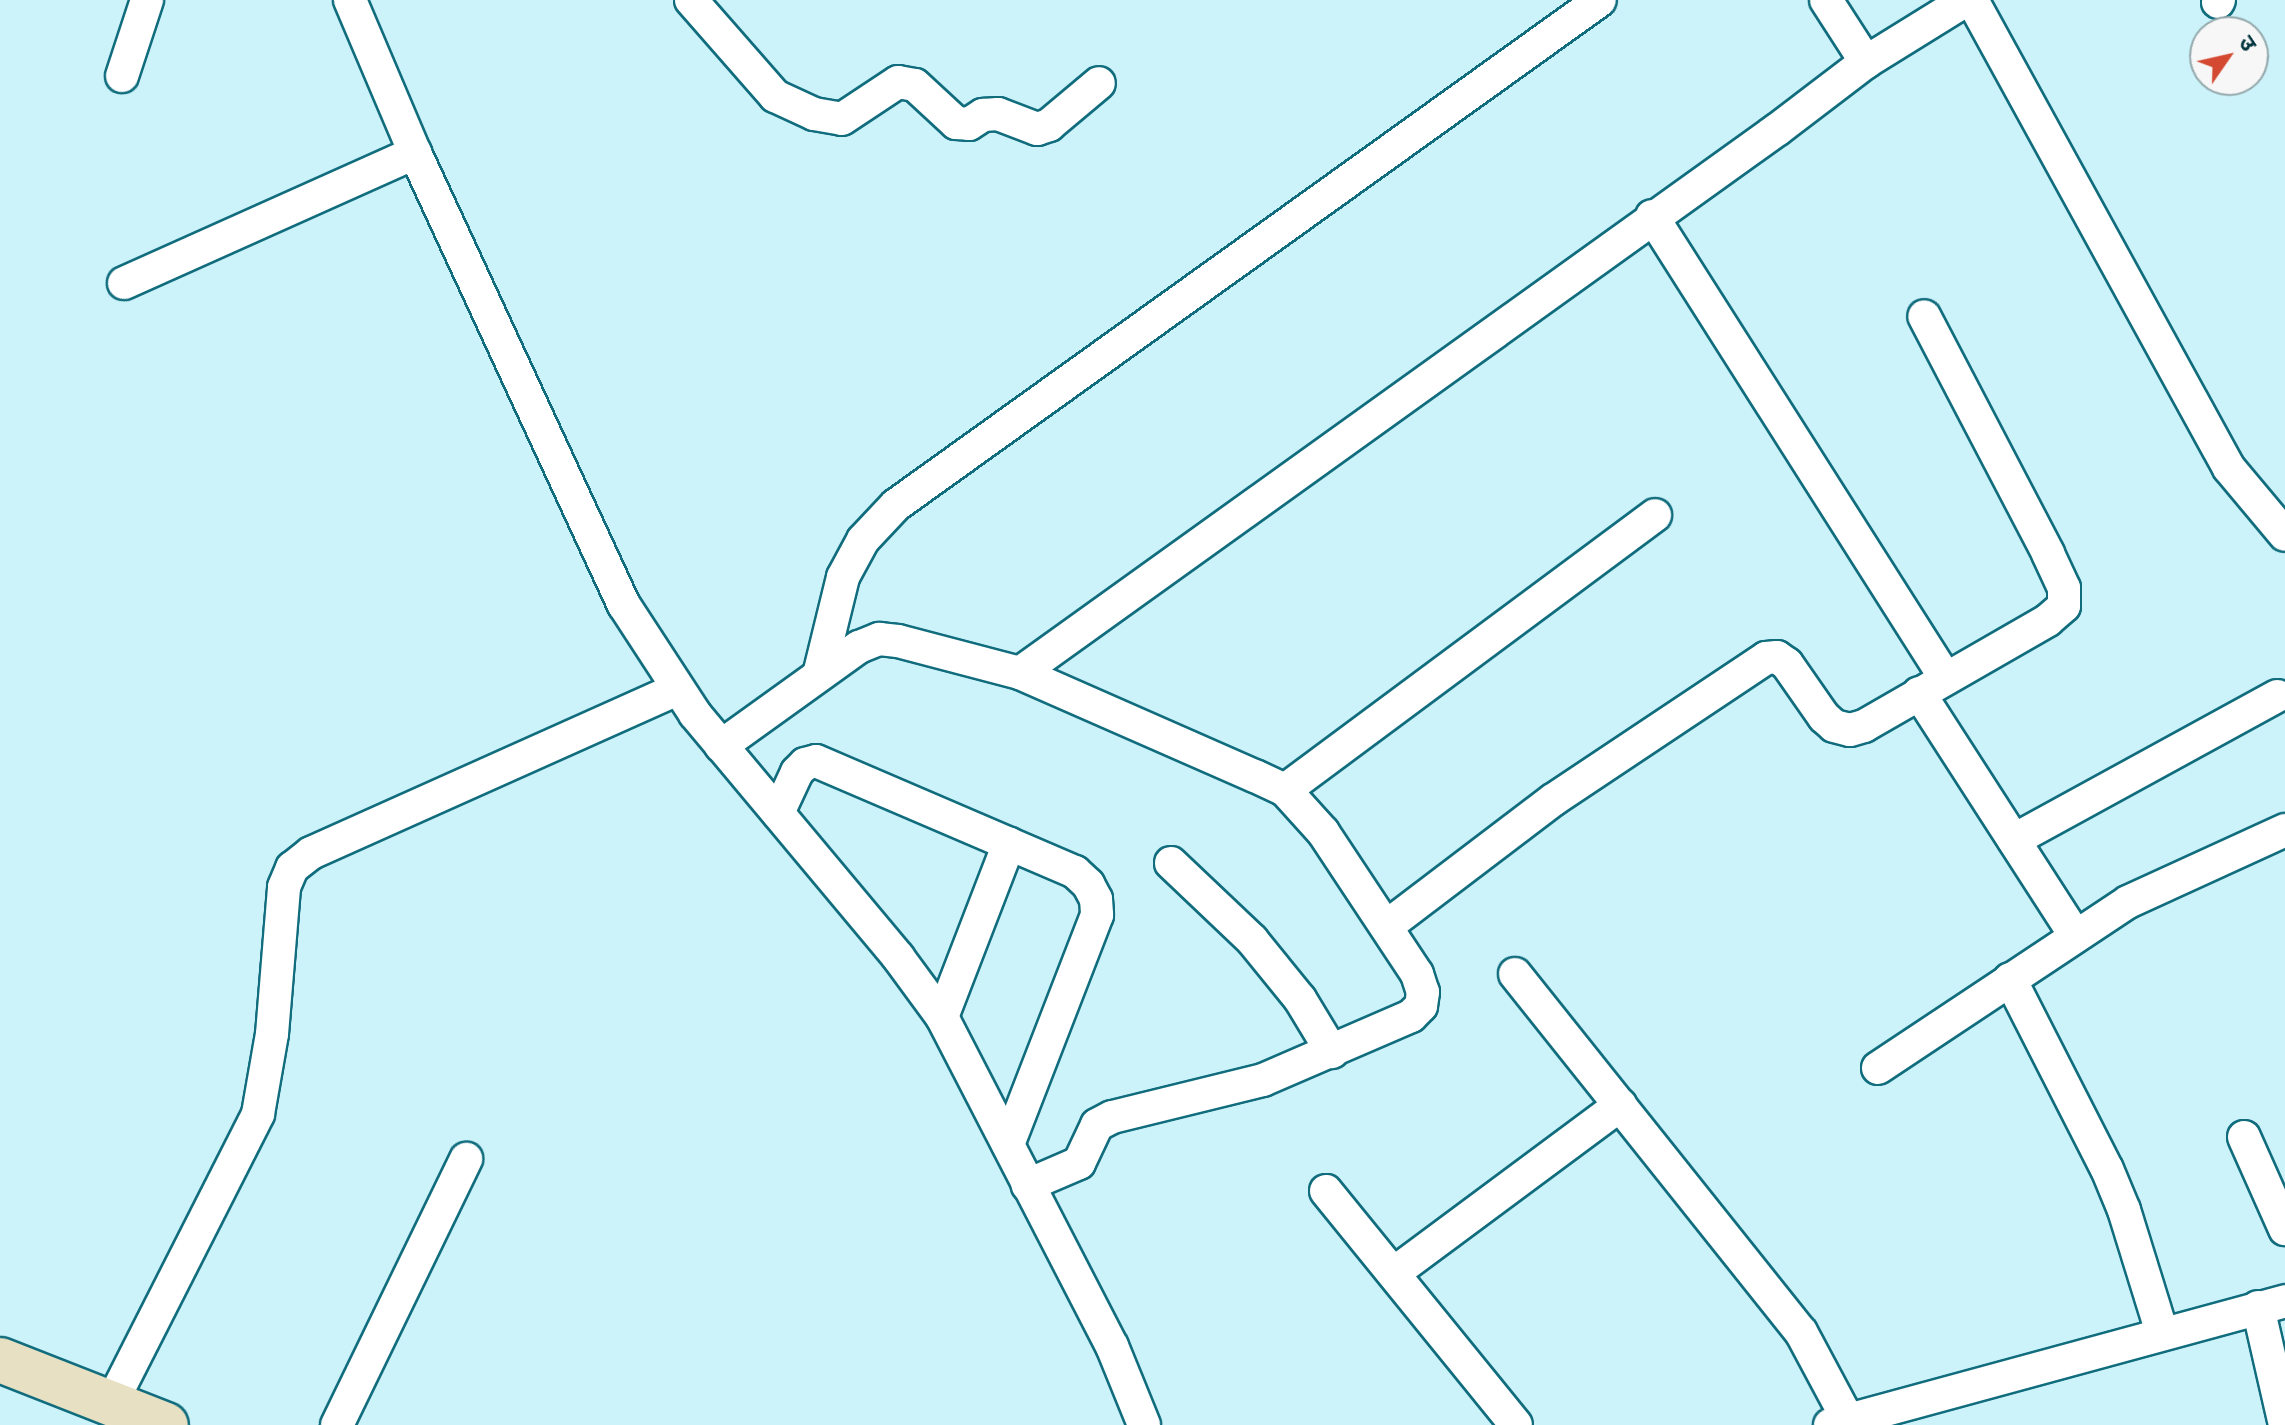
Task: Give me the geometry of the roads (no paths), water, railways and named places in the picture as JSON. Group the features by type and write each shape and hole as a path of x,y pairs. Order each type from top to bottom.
{"street":[{"path":"122,76 147,0"},
{"path":"350,0 415,153 624,605 677,689 942,1017 1112,1346 1144,1425"},
{"path":"691,0 775,96 814,114 842,119 898,82 915,85 956,123 969,124 983,115 998,114 1037,129 1049,125 1099,83"},
{"path":"819,675 843,577 863,540 896,505 1600,0"},
{"path":"1826,0 1866,62"},
{"path":"1020,673 1652,216 1778,129 1866,62 1969,0 2229,468 2285,535"},
{"path":"124,283 415,153"},
{"path":"1652,216 1933,686 2014,840 2075,935"},
{"path":"1387,926 1553,800 1766,658 1777,657 1787,664 1824,717 1834,726 1850,730 1864,726 2048,620 2064,606 2064,588 1924,316"},
{"path":"1285,790 1655,515"},
{"path":"721,746 859,647 879,639 898,641 1020,673 1285,790 1323,832 1417,974 1423,992 1421,1006 1411,1016 1263,1080 1112,1117 1097,1125 1079,1163 1028,1185"},
{"path":"112,1415 258,1114 272,1034 284,887 292,868 311,853 677,689"},
{"path":"2014,840 2277,696"},
{"path":"778,813 797,772 805,764 816,761 1075,872 1096,899 1097,915 1008,1144"},
{"path":"1878,1068 2075,935 2140,896 2285,830"},
{"path":"942,1017 1009,843"},
{"path":"1171,863 1252,940 1300,999 1332,1052"},
{"path":"1515,974 1801,1332 1839,1422 2272,1304 2285,1425"},
{"path":"2010,979 2090,1130 2124,1210 2162,1333"},
{"path":"1394,1273 1620,1105"},
{"path":"2244,1137 2285,1229"},
{"path":"337,1425 466,1159"},
{"path":"1326,1191 1516,1425"},
{"path":"0,1360 112,1415 166,1425"}]}
